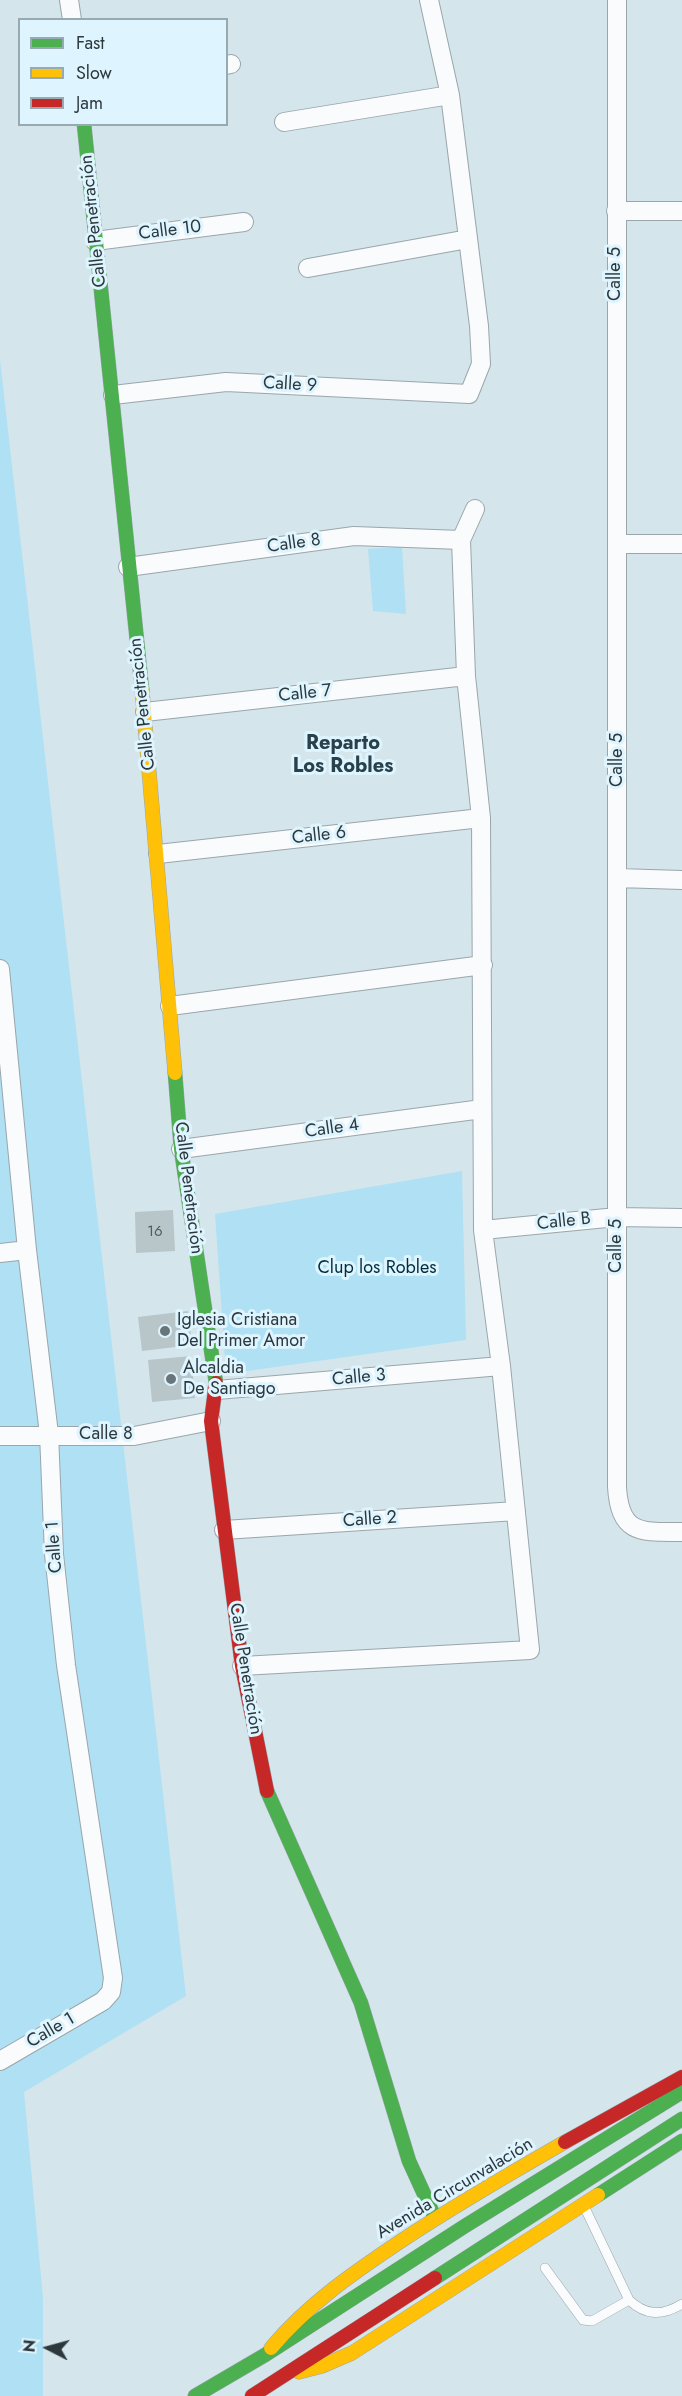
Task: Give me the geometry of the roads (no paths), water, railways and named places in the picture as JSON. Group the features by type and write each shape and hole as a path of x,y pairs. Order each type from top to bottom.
{"street":[{"path":"69,0 72,18"},
{"path":"308,268 468,239 450,95 429,0"},
{"name":"Calle 5","path":"617,0 617,1487 618,1504 624,1519 634,1528 646,1532 682,1532"},
{"path":"284,122 450,95"},
{"name":"Calle Penetración","path":"84,126 113,395 128,567 145,712 181,1149 217,1390 211,1421 242,1666 266,1788 361,2003 410,2161 435,2217"},
{"path":"616,211 682,211"},
{"name":"Calle 10","path":"95,241 244,222"},
{"name":"Calle 9","path":"113,395 226,382 468,394 481,364 468,239"},
{"path":"242,1666 530,1650 501,1366 483,1230 481,818 466,676 461,540 475,509"},
{"name":"Calle 8","path":"128,567 354,536 461,540"},
{"path":"618,544 682,544"},
{"name":"Calle 7","path":"145,712 466,676"},
{"name":"Calle 6","path":"158,854 481,818"},
{"path":"618,878 682,880"},
{"path":"170,1006 483,965"},
{"name":"Calle 1","path":"0,969 6,1080 49,1434 54,1554 66,1665 113,1978 111,1992 104,2001 0,2061"},
{"name":"Calle 4","path":"181,1149 482,1109"},
{"name":"Calle B","path":"483,1230 617,1217 682,1218"},
{"path":"0,1253 27,1250"},
{"name":"Calle 3","path":"217,1390 501,1366"},
{"name":"Calle 8","path":"0,1436 49,1434 134,1436 211,1421"},
{"name":"Calle 2","path":"224,1530 516,1511"},
{"name":"Avenida Circunvalación","path":"265,2355 292,2320 321,2294 435,2217 682,2077"},
{"name":"Avenida Circunvalación","path":"195,2396 265,2355 465,2226 682,2092"},
{"path":"252,2396 682,2119"},
{"path":"284,2375 322,2366 352,2352 682,2141"}],"lane":[{"path":"583,2204 630,2300 641,2311 654,2313 673,2309 682,2304"},
{"path":"545,2268 583,2320 592,2321 630,2300"}],"place":[{"name":"Iglesia Cristiana Del Primer Amor","path":"165,1331"},
{"name":"Alcaldia De Santiago","path":"171,1379"}],"district":[{"name":"Reparto Los Robles","path":"343,756"}],"park label":[{"name":"Clup los Robles","path":"377,1269"}]}
